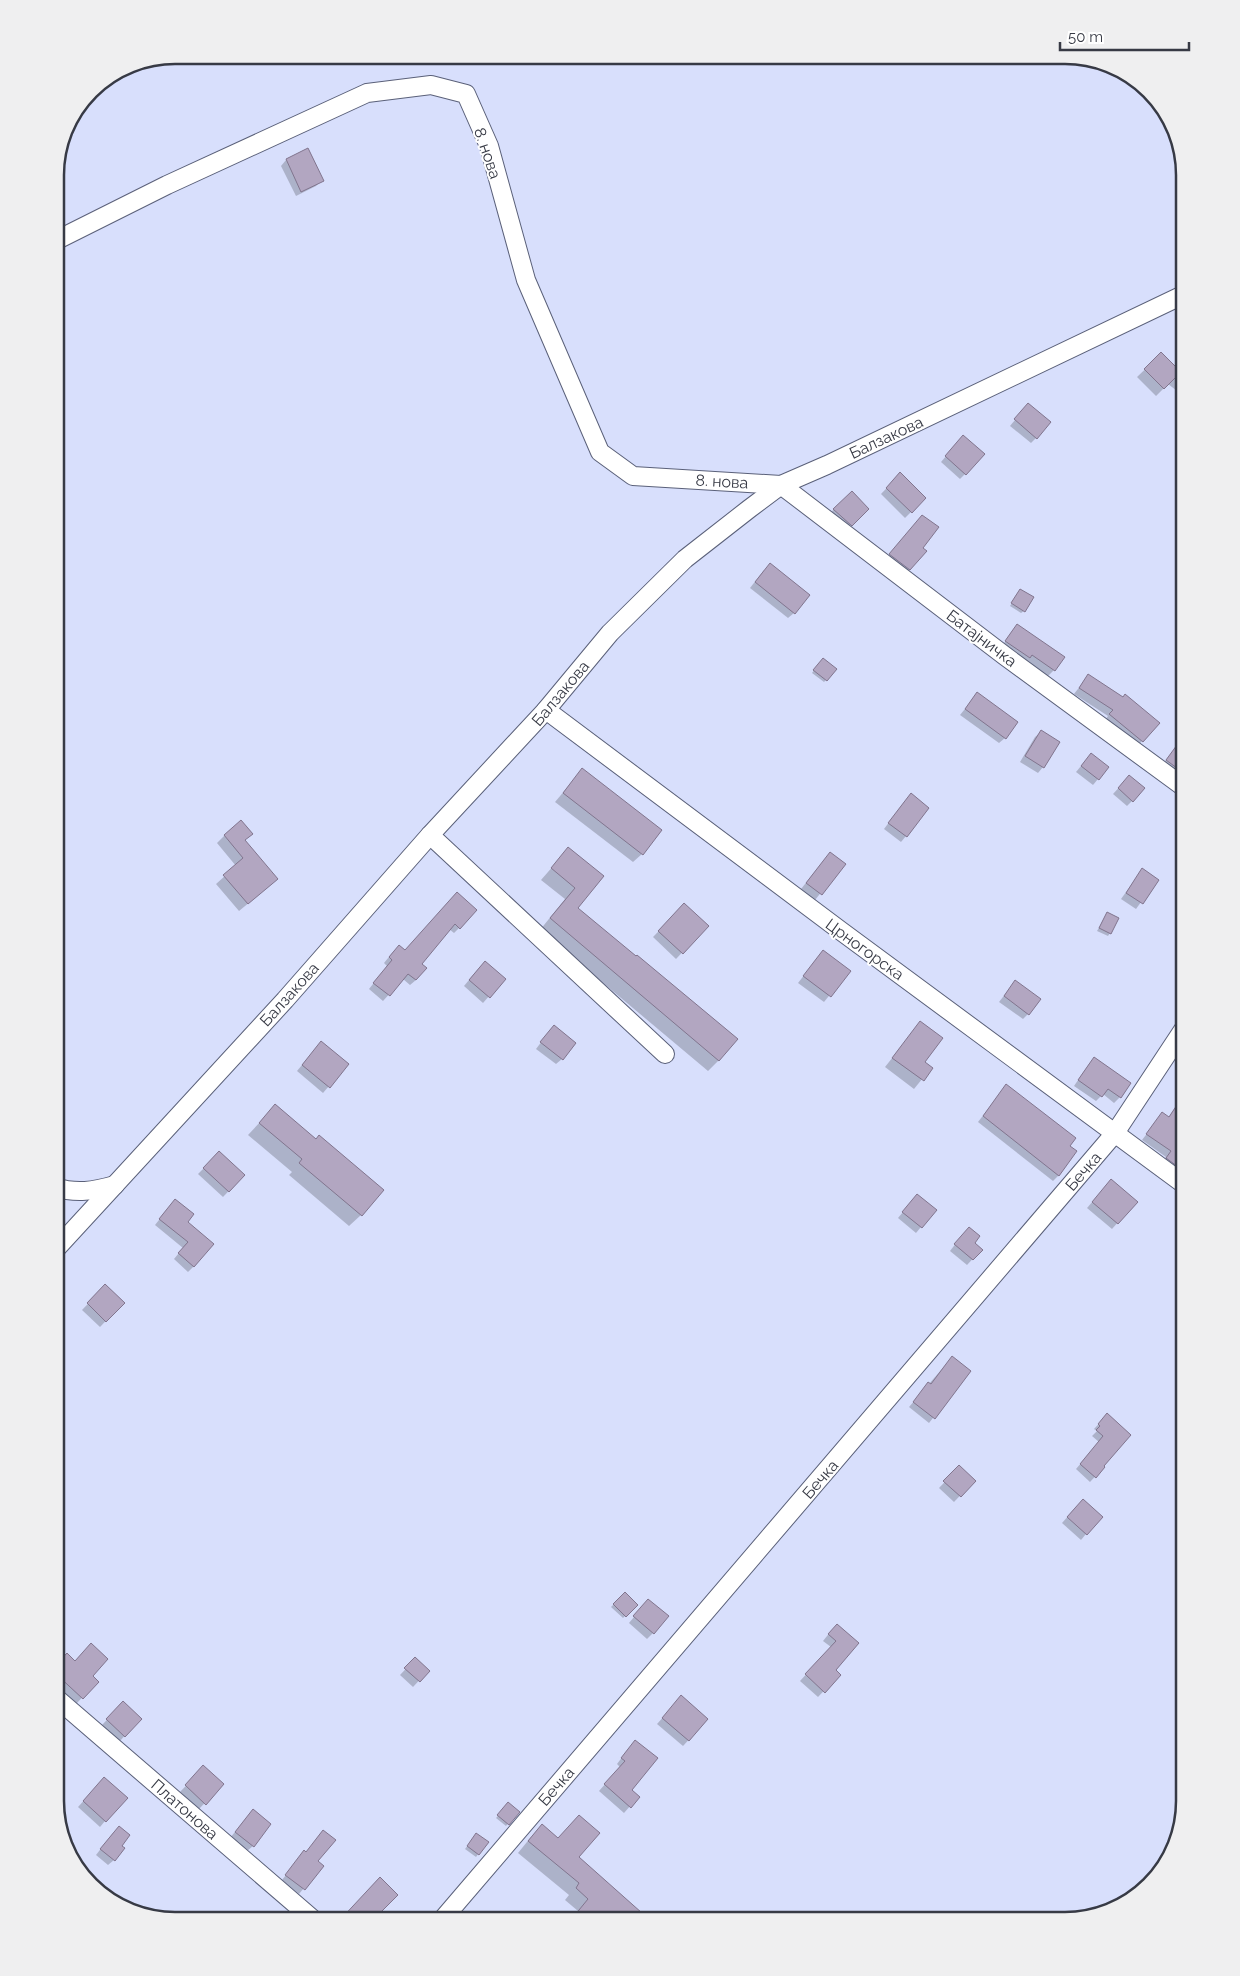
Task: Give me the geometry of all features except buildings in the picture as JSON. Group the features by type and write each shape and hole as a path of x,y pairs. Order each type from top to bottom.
{"street":[{"name":"8. нова","path":"64,236 167,184 368,93 431,85 466,94 489,146 526,280 600,452 633,476 781,485"},
{"name":"Балзакова","path":"64,1240 284,1000 430,835 546,710 610,633 685,560 781,485 861,449 1176,298"},
{"name":"Батајничка","path":"781,485 1005,656 1176,781"},
{"name":"Црногорска","path":"546,710 842,932 1176,1178"},
{"path":"430,835 665,1054"},
{"name":"Бечка","path":"449,1912 1115,1133 1176,1040"},
{"path":"64,1189 78,1192 95,1191 116,1185"},
{"name":"Платонова","path":"64,1705 304,1912"}]}
